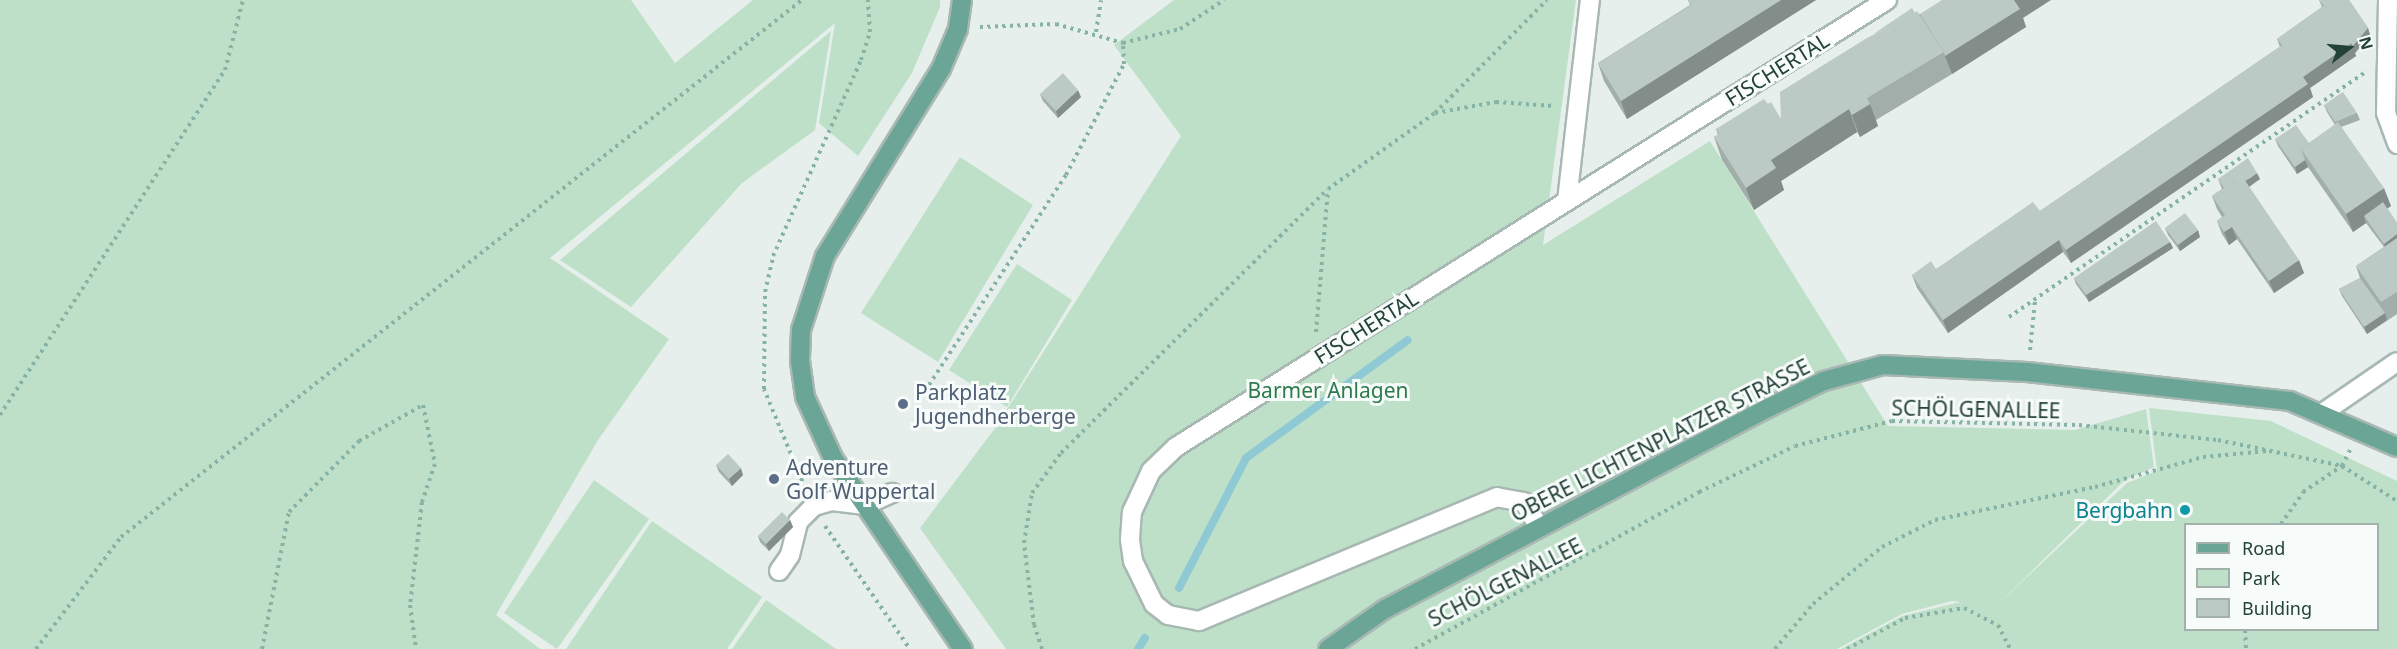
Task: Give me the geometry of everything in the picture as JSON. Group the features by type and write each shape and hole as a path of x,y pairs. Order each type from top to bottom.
{"main road":[{"path":"962,0 958,29 941,69 825,256 801,330 800,362 815,426 865,505 963,649"},
{"name":"OBERE LICHTENPLATZER STRASSE","path":"1328,649 1385,609 1824,381 1912,362 2027,372 2290,401 2324,412 2397,447"}],"street":[{"path":"1567,201 1590,0"},
{"name":"FISCHERTAL","path":"1539,527 1524,502 1497,497 1219,616 1198,621 1168,615 1154,604 1133,561 1130,539 1132,512 1151,471 1176,447 1887,0"},
{"path":"2388,0 2386,113 2397,144"},
{"path":"2324,412 2397,362"},
{"path":"779,571 802,513 832,501 865,505 892,493"}],"path":[{"path":"0,415 2,402 225,70 243,0"},
{"path":"36,649 121,537 802,0"},
{"path":"1096,32 1101,0"},
{"path":"1006,25 1056,24 1096,32 1123,43 1179,29 1224,0"},
{"path":"1042,649 1034,625 1024,543 1032,493 1061,453 1328,189 1435,113 1547,0"},
{"path":"928,385 1065,176 1124,64 1123,43"},
{"path":"2009,317 2387,57"},
{"path":"1435,113 1496,102 1577,107"},
{"path":"1313,361 1328,189"},
{"path":"2027,372 2036,300"},
{"path":"262,649 289,512 359,441 423,405 435,464 422,502 410,605 416,649"},
{"name":"SCHÖLGENALLEE","path":"1415,649 1699,492 1795,446 1844,430 1892,421 2079,425 2274,450 2342,466 2397,501"},
{"path":"1775,649 1813,604 1882,547 1935,520 2094,487 2203,457 2274,450"},
{"path":"2282,523 2303,492 2342,466 2345,461"},
{"path":"1847,649 1905,618 1937,608 1964,608 1998,625 2010,649"},
{"path":"2245,631 2246,649"}],"green space":[{"path":"0,0 631,0 675,63 753,0 940,0 940,7 912,73 858,156 819,123 835,23 550,258 669,339 598,440 496,615 540,649 0,649"},
{"name":"Barmer Anlagen","path":"1174,0 1576,0 1543,245 1710,141 1888,426 2075,430 2146,409 2154,467 2125,480 1996,606 2127,483 2157,471 2149,408 2271,421 2397,481 2397,649 1841,649 1902,616 1960,602 1952,601 1902,614 1837,649 1006,649 920,528 995,428 1181,136 1114,45"},
{"path":"831,31 815,130 742,183 631,307 560,260"},
{"path":"960,157 1033,205 938,362 861,313"},
{"path":"1017,264 1072,300 1007,407 949,370"},
{"path":"594,480 649,519 557,649 504,613"},
{"path":"652,521 762,597 727,649 566,649"},
{"path":"766,600 836,649 732,649"}],"building":[{"path":"1688,0 1781,0 1621,101 1598,63 1691,5"},
{"path":"1942,0 2014,0 2020,9 1945,56 1920,14"},
{"path":"2319,0 2349,0 2368,28 2353,46 2325,5"},
{"path":"2325,5 2352,43 2303,77 2308,84 2066,250 2059,240 1943,320 1912,275 1931,261 1936,269 2033,202 2040,211 2282,45 2277,39"},
{"path":"1912,8 1915,13 1891,33 1887,28 1875,34 1875,33"},
{"path":"1917,11 1944,52 1867,98 1870,104 1852,115 1849,109 1771,160 1776,168 1746,188 1714,137 1771,102 1781,119 1780,92 1867,38 1887,28 1891,33"},
{"path":"1063,73 1078,90 1056,111 1040,94"},
{"path":"2343,92 2357,113 2335,122 2324,105"},
{"path":"1764,99 1768,104 1719,134 1716,129"},
{"path":"2338,122 2384,188 2346,214 2301,149"},
{"path":"2296,125 2309,143 2301,149 2305,160 2295,167 2275,139"},
{"path":"2248,158 2257,173 2245,181 2242,176 2224,188 2218,179"},
{"path":"2242,176 2299,260 2269,281 2232,227 2224,232 2217,221 2225,215 2212,196"},
{"path":"2383,202 2397,223 2397,234 2384,244 2364,216"},
{"path":"2185,213 2198,230 2178,245 2165,228"},
{"path":"2156,221 2170,242 2086,295 2074,278"},
{"path":"2397,238 2397,292 2381,302 2356,266"},
{"path":"2360,278 2385,313 2364,327 2339,289"},
{"path":"728,454 741,468 729,479 716,465"},
{"path":"782,512 790,520 766,544 758,536"}],"waterway":[{"path":"1179,588 1246,458 1408,340"},
{"path":"1138,649 1145,638"}],"place":[{"name":"Parkplatz Jugendherberge","path":"903,404"},
{"name":"Adventure Golf Wuppertal","path":"774,479"},
{"name":"Bergbahn","path":"2185,510"}]}
